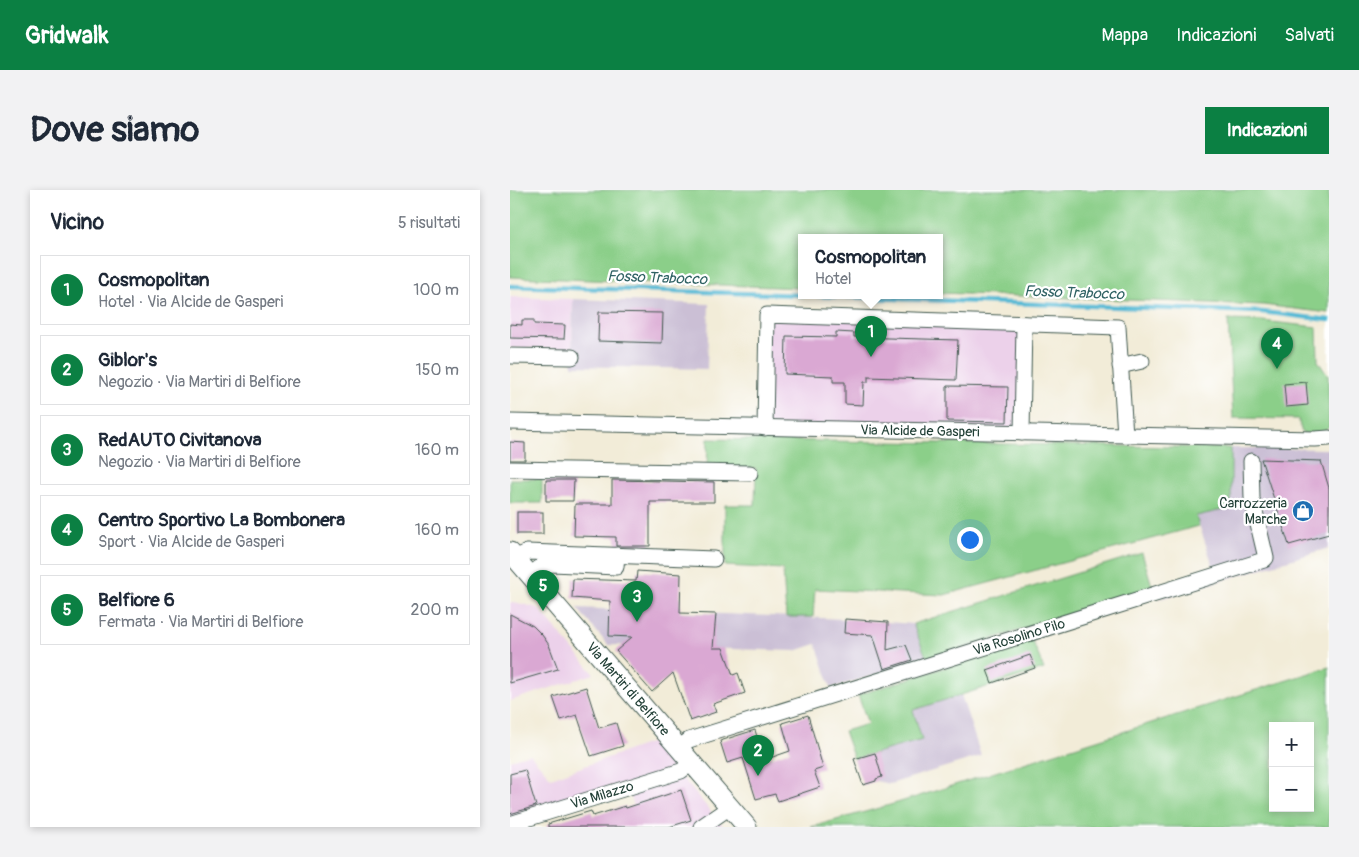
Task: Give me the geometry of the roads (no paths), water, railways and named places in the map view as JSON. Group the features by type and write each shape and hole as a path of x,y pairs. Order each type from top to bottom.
{"main road":[{"name":"Via Martiri di Belfiore","path":"512,554 747,827"}],"street":[{"path":"765,428 767,315 1118,327 1125,435"},
{"path":"1022,433 1024,324"},
{"path":"510,356 572,357"},
{"path":"1120,366 1142,362"},
{"name":"Via Alcide de Gasperi","path":"510,422 1329,438"},
{"name":"Via Rosolino Pilo","path":"679,748 689,740 1264,560 1266,558 1252,498 1251,461"},
{"path":"510,470 750,473"},
{"path":"512,554 527,552 714,559"},
{"path":"530,575 540,567 553,564 616,567 617,555"},
{"name":"Via Milazzo","path":"510,824 681,771 692,763"},
{"path":"701,827 730,807"}],"waterway":[{"name":"Fosso Trabocco","path":"510,286 798,295"},
{"name":"Fosso Trabocco","path":"901,299 1262,312 1329,320"}],"place":[{"name":"Cosmopolitan","path":"871,357"},
{"name":"Centro Sportivo La Bombonera","path":"1277,369"},
{"name":"Carrozzeria Marche","path":"1303,511"},
{"name":"Belfiore 6","path":"543,611"},
{"name":"RedAUTO Civitanova","path":"637,622"},
{"name":"Giblor's","path":"758,776"}]}
